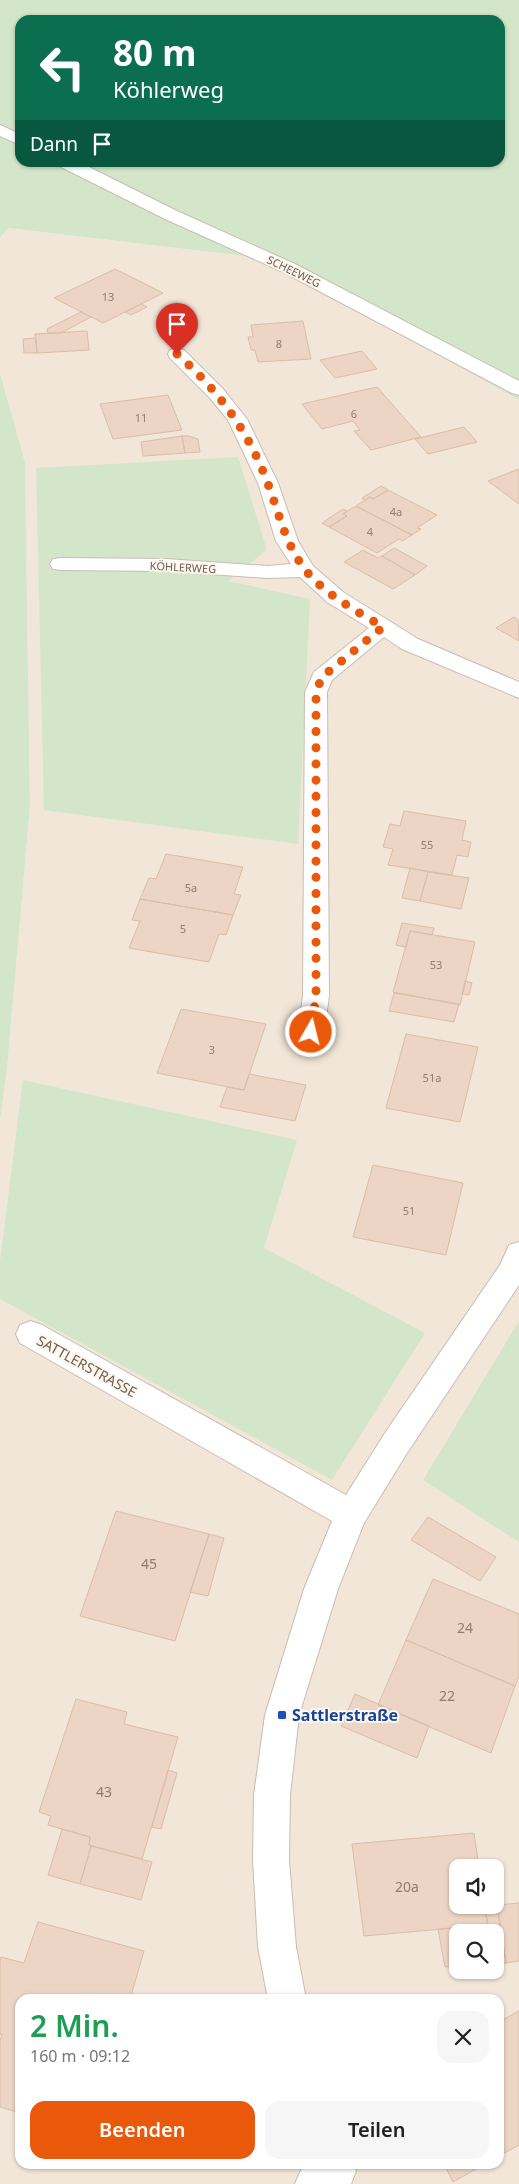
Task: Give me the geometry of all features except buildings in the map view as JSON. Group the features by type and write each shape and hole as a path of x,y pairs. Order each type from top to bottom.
{"street":[{"path":"0,130 15,138"},
{"name":"SCHEEWEG","path":"75,167 171,215 289,268 519,389"},
{"path":"177,354 216,393 237,419 268,484 288,541 305,570 335,597 410,644 519,691"},
{"name":"KÖHLERWEG","path":"61,564 166,565 268,572 305,570"},
{"path":"311,1032 316,996 316,692 322,677 383,627"},
{"path":"287,1994 276,1947 271,1860 272,1795 282,1715 321,1589 351,1515 396,1443 502,1287 512,1271 519,1254"},
{"name":"SATTLERSTRASSE","path":"31,1334 351,1515"}],"shaded area":[{"path":"7,228 261,258 519,400 519,2184 0,2184 0,1121 7,1069 30,806 25,462 0,373 0,238"}],"green space":[{"path":"0,0 519,0 519,400 261,258 8,228 0,238"},
{"path":"0,373 25,462 30,806 7,1069 0,1121"},
{"path":"238,457 267,550 228,581 310,599 298,844 44,810 36,468"},
{"path":"23,1080 297,1140 264,1248 425,1333 332,1480 0,1299 0,1261"},
{"path":"519,1321 519,1542 423,1480"}],"place":[{"name":"Sattlerstraße","path":"282,1715"}],"route":[{"path":"177,354 196,371 237,419 268,484 279,521 288,541 305,570 335,597 383,627 322,677 316,692 316,996 311,1032"}]}
